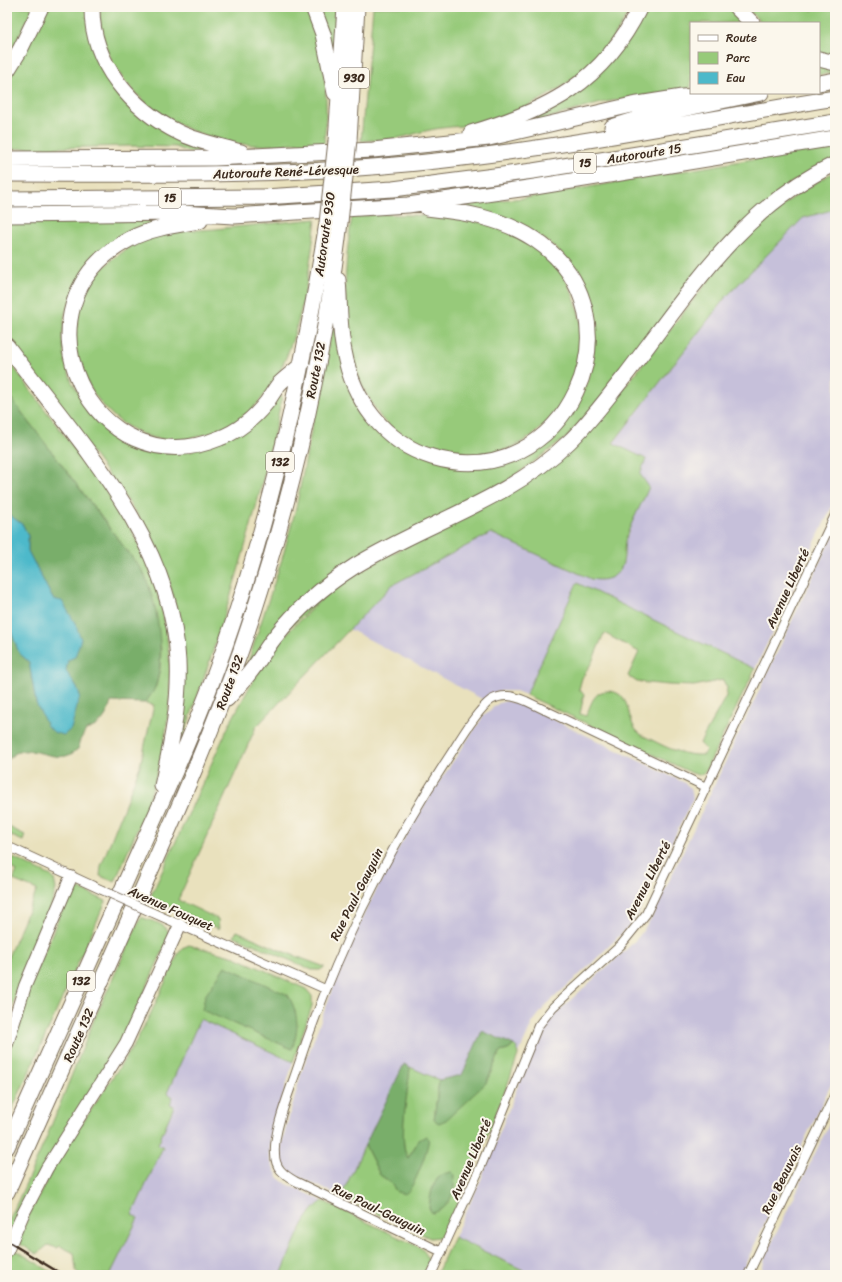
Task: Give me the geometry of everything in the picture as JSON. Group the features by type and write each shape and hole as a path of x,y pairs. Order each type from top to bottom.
{"highway":[{"path":"7,71 20,50 42,7"},
{"path":"92,7 95,34 102,55 117,81 136,104 154,118 181,133 252,155"},
{"path":"313,7 323,34 338,112"},
{"path":"445,141 522,117 564,95 588,77 609,55 628,29 640,7"},
{"path":"736,7 751,22"},
{"name":"930","path":"343,141 338,112 355,9"},
{"name":"930","path":"343,141 355,9"},
{"path":"820,59 835,63"},
{"path":"820,83 835,80"},
{"path":"7,159 214,158 252,155 326,153 497,137 648,102 726,94"},
{"path":"563,143 642,117 756,94"},
{"name":"Autoroute 15","path":"563,143 835,98"},
{"name":"Autoroute 15","path":"334,194 405,188 493,177 835,122"},
{"path":"7,215 180,214 234,216 408,206 542,186 835,138"},
{"name":"Route 132","path":"7,1192 176,815 220,707 256,604 288,495 318,361 336,251 333,222 343,141"},
{"name":"Autoroute René-Lévesque","path":"7,174 203,174 316,171 437,161 563,143"},
{"path":"220,707 252,670 276,636 301,609 327,586 366,560 511,485 536,469 562,449 599,409 711,264 737,234 761,211 791,188 835,164"},
{"name":"Autoroute René-Lévesque","path":"7,199 232,198 334,194"},
{"path":"336,251 341,332 346,360 351,379 362,402 381,426 398,440 416,451 450,461 471,462 493,460 528,446 547,431 563,415 576,396 581,382 587,359 588,329 584,308 577,288 566,269 554,256 539,242 519,230 474,214 408,206"},
{"path":"234,216 146,232 119,246 97,263 79,290 70,321 70,352 79,384 98,412 122,431 152,444 189,446 214,441 242,426 263,406 278,385 302,364"},
{"name":"Autoroute 930","path":"302,364 333,222"},
{"path":"7,346 127,508 150,549 166,594 178,655 178,698 175,728 156,815"},
{"name":"Route 132","path":"7,1147 189,742 241,600 278,473 302,364"}],"street":[{"name":"Avenue Liberté","path":"431,1275 481,1166 538,1026 548,1013 622,945 640,924 652,902 835,515"},
{"name":"Rue Paul-Gauguin","path":"442,1252 294,1181 285,1175 278,1167 274,1150 282,1118 325,989 350,931 393,847 455,748 482,709 495,698 511,696 526,701 706,787"},
{"name":"Avenue Fouquet","path":"7,846 71,877 325,989"},
{"path":"7,1044 25,986 71,877"},
{"path":"7,1251 23,1214 47,1168 101,1085 126,1043 180,925"},
{"name":"Rue Beauvais","path":"748,1275 835,1094"}],"shaded area":[{"path":"835,209 835,500 755,669 577,583 526,695 516,691 500,691 493,693 484,700 349,629 392,585 491,533 591,579 619,570 624,561 625,542 629,531 640,474 646,459 613,444 725,298 745,276 803,218"},
{"path":"835,530 835,1076 740,1275 534,1275 454,1237 480,1182 535,1043 542,1029 553,1016 631,945 652,917"},
{"path":"506,701 521,704 683,782 691,788 693,798 635,920 590,965 546,1005 533,1022 518,1055 517,1048 514,1045 482,1031 462,1075 439,1080 404,1064 343,1192 343,1198 291,1173 282,1162 281,1146 302,1071 340,969 364,914 395,854 433,791 485,714 499,703"},
{"path":"200,1018 293,1062 270,1140 270,1160 278,1177 287,1184 323,1201 317,1205 309,1216 281,1275 110,1275 138,1218 132,1215 163,1147 158,1144 174,1106 169,1104 166,1093"},
{"path":"835,1112 835,1275 764,1275 763,1266 765,1257"}],"green space":[{"path":"7,7 34,7 7,59"},
{"path":"47,7 87,7 107,76 213,153 190,153 176,147 130,146 7,149 7,78"},
{"path":"100,7 305,7 318,40 322,57 326,92 324,144 295,143 279,145 252,145 224,141 201,134 178,124 157,111 138,95 122,76 109,56 102,32"},
{"path":"318,7 336,7 334,61"},
{"path":"373,7 631,7 605,48 589,65 551,94 530,105 478,124 437,129 398,138 361,141"},
{"path":"645,7 730,7 745,22 690,22 690,88 605,102 515,127 549,111"},
{"path":"745,7 808,7 812,11 814,8 835,9 835,56 820,52 820,22 761,22"},
{"path":"820,64 835,68 835,72 820,75"},
{"path":"835,145 835,159 789,184 566,438 503,484 371,552 251,663 248,662 282,559 296,508 333,320 367,420 463,468 557,430 566,420 583,393 591,368 594,348 593,328 590,308 584,289 575,271 563,255 539,236 529,230 465,207 465,203 525,198"},
{"path":"835,171 835,209 803,218 725,298 613,443 646,459 640,474 649,487 627,534 623,564 619,571 610,578 599,580 591,579 491,533 392,585 256,727 178,900 218,919 219,929 150,898 230,723 255,677 270,654 290,630 330,591 372,564 480,508 606,411 739,242 785,204"},
{"path":"379,214 443,217 475,221 491,225 530,243 553,261 563,274 576,302 580,317 582,340 578,369 573,387 562,403 543,426 525,440 504,450 493,453 470,455 448,453 430,448 408,439 389,426 378,413 362,385 354,363 349,339 345,289 346,264 352,217"},
{"path":"316,219 306,288 293,339 281,369 265,394 255,406 232,424 219,430 181,440 167,440 134,430 107,410 87,382 80,366 75,343 79,304 85,290 104,267 134,244 153,236 184,231"},
{"path":"164,220 121,238 103,251 87,268 65,313 62,338 65,362 72,382 86,406 101,422 191,452 279,396 282,397 261,486 237,575 179,748 175,747 176,609 169,581 159,555 145,526 127,500 7,338 7,222"},
{"path":"7,358 105,489 125,519 141,549 153,579 162,609 170,672 169,704 165,736 154,784 115,882 100,876 101,866 140,766 154,705 145,703 156,686 160,669 161,649 146,579 143,572 7,393"},
{"path":"7,393 143,572 156,612 160,643 160,658 156,685 145,703 111,702 108,712 103,720 96,726 86,730 79,742 79,748 73,753 66,756 58,756 27,751 13,755 7,761 7,621 19,653 29,662 36,703 76,708 78,702 78,692 66,671 68,660 53,599 28,551 28,536 23,525 7,513"},
{"path":"577,583 755,669 705,772 699,775 526,695","holes":["604,633 639,652 628,676 637,682 694,686 723,680 727,688 726,696 700,743 706,750 704,755 677,751 641,735 631,721 625,701 616,693 608,691 599,693 593,699 586,716 580,714 584,695 579,689 582,678 592,662"]},
{"path":"7,826 25,835 23,841 7,834"},
{"path":"7,855 51,876 54,879 56,889 47,919 17,992 7,1022 7,959 37,890 13,880 17,871 7,866"},
{"path":"80,889 106,901 7,1121 7,1057 14,1029 26,994 69,894 72,891"},
{"path":"141,917 162,925 170,935 123,1039 7,1236 7,1225 45,1141 96,1015"},
{"path":"237,931 282,951 325,967 320,970 312,970 234,936"},
{"path":"189,945 235,957 306,989 312,996 312,1006 293,1062 200,1019 167,1093 173,1097 170,1104 174,1106 158,1144 163,1147 132,1215 138,1218 110,1275 79,1275 76,1270 74,1253 60,1246 57,1248 48,1245 37,1254 17,1242 56,1163 134,1045 151,1013 179,952 182,948"},
{"path":"225,966 288,995 292,1002 297,1022 296,1035 292,1049 202,1010 205,996"},
{"path":"482,1031 514,1045 508,1050 500,1052 486,1083 446,1120 439,1123 434,1120 439,1080 462,1075"},
{"path":"514,1045 517,1048 518,1055 507,1086 481,1151 444,1235 430,1238 343,1198 343,1192 365,1145 380,1175 389,1181 397,1192 415,1180 429,1139 419,1140 408,1158 403,1140 403,1128 410,1067 439,1080 434,1120 486,1083 500,1052 508,1050"},
{"path":"404,1064 410,1067 404,1114 405,1151 408,1158 419,1140 426,1136 429,1139 426,1152 413,1185 405,1194 397,1192 389,1181 380,1175 365,1145"},
{"path":"452,1172 455,1175 454,1188 450,1199 443,1208 432,1213 429,1208 432,1190 436,1180 445,1173"},
{"path":"323,1201 421,1248 428,1258 428,1267 425,1275 281,1275 303,1224 309,1215"},
{"path":"454,1237 523,1270 526,1275 436,1275"},
{"path":"14,1249 56,1275 7,1275 7,1266"}],"water":[{"path":"7,513 23,525 28,536 28,551 53,599 62,601 75,623 81,639 75,657 68,660 66,671 77,688 80,696 71,729 64,735 55,733 47,726 36,703 29,662 19,653 7,621"}],"railway":[{"path":"7,1241 63,1275"}]}
